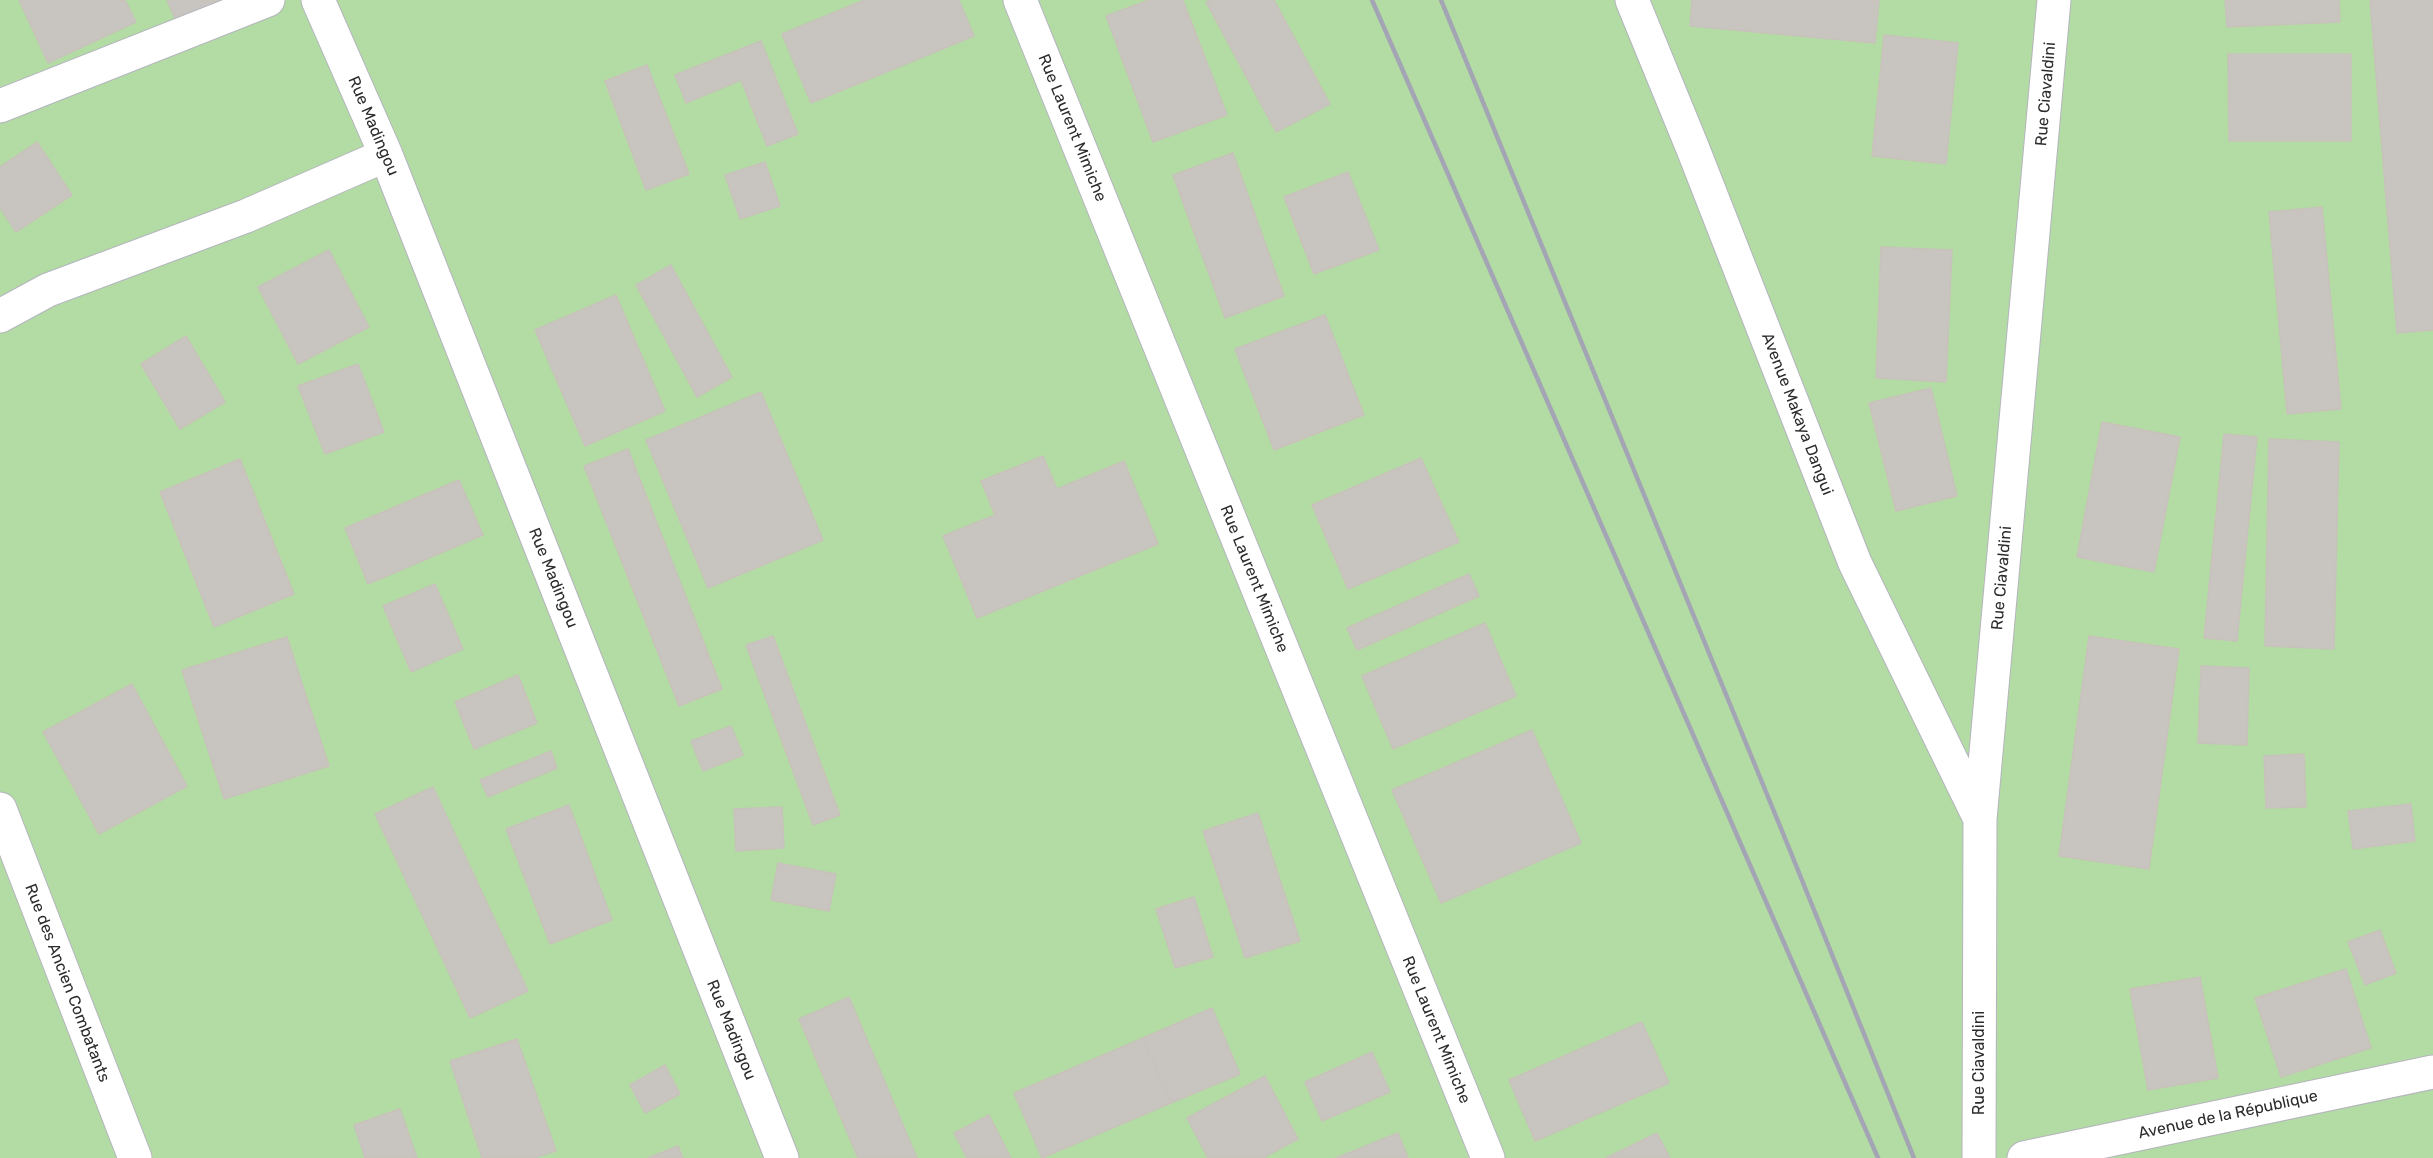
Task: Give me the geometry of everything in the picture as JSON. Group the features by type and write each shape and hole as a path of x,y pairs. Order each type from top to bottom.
{"street":[{"path":"0,106 268,0"},
{"name":"Rue Madingou","path":"318,0 386,155 782,1158"},
{"name":"Rue Laurent Mimiche","path":"1020,0 1488,1158"},
{"name":"Avenue Makaya Dangui","path":"1632,0 1698,160 1855,563 1980,819"},
{"name":"Rue Ciavaldini","path":"1978,1158 1980,819 2054,0"},
{"path":"0,316 48,290 246,216 386,155"},
{"name":"Rue des Ancien Combatants","path":"0,808 135,1158"},
{"name":"Avenue de la République","path":"2024,1158 2433,1072"}],"green space":[{"path":"0,0 2433,0 2433,1158 0,1158"}],"building":[{"path":"19,0 125,0 136,22 48,63"},
{"path":"167,0 243,0 179,28"},
{"path":"864,0 959,0 974,36 811,103 782,34"},
{"path":"1149,0 1183,0 1227,115 1153,142 1106,16"},
{"path":"1211,0 1274,0 1330,104 1276,132 1206,2"},
{"path":"1692,0 1879,0 1875,43 1690,26"},
{"path":"2225,0 2339,0 2340,22 2227,27"},
{"path":"2370,0 2433,0 2433,330 2397,333"},
{"path":"1884,35 1958,43 1946,164 1872,156"},
{"path":"761,41 798,134 767,146 741,80 686,103 675,75"},
{"path":"2228,54 2351,54 2351,141 2229,141"},
{"path":"647,65 689,174 646,190 605,81"},
{"path":"37,142 72,195 16,232 0,208 0,167"},
{"path":"1233,153 1284,296 1225,318 1173,175"},
{"path":"765,162 780,206 740,219 725,175"},
{"path":"1348,172 1379,250 1314,274 1284,197"},
{"path":"2322,207 2341,409 2287,414 2269,212"},
{"path":"1881,247 1952,250 1946,382 1876,378"},
{"path":"329,250 369,327 298,364 258,287"},
{"path":"671,265 732,377 697,397 636,285"},
{"path":"616,295 665,411 585,446 535,330"},
{"path":"1325,315 1364,415 1274,450 1235,349"},
{"path":"186,336 225,402 180,429 141,364"},
{"path":"358,364 384,432 325,454 298,386"},
{"path":"1931,388 1957,496 1896,511 1869,403"},
{"path":"761,392 823,540 708,588 646,440"},
{"path":"2102,422 2180,437 2154,572 2077,557"},
{"path":"2224,434 2257,437 2237,641 2204,638"},
{"path":"2269,439 2339,442 2334,649 2265,646"},
{"path":"628,449 722,689 679,706 584,466"},
{"path":"1043,456 1057,489 1124,461 1158,544 977,618 943,536 995,515 981,481"},
{"path":"1421,458 1459,542 1348,589 1312,505"},
{"path":"240,459 294,594 214,627 160,492"},
{"path":"459,480 483,535 368,584 345,528"},
{"path":"1469,574 1479,596 1357,650 1347,628"},
{"path":"435,584 463,649 411,672 383,606"},
{"path":"1485,623 1516,696 1393,749 1362,676"},
{"path":"773,636 840,815 813,825 746,645"},
{"path":"2089,636 2179,649 2149,869 2059,856"},
{"path":"287,637 329,766 224,799 182,670"},
{"path":"2201,666 2249,668 2247,745 2198,743"},
{"path":"518,675 537,723 474,749 455,702"},
{"path":"132,684 187,786 99,834 43,732"},
{"path":"731,726 743,755 703,771 691,741"},
{"path":"1532,730 1581,843 1441,903 1392,790"},
{"path":"551,751 557,768 488,797 480,780"},
{"path":"2304,754 2306,807 2266,808 2264,756"},
{"path":"433,787 528,991 470,1018 375,814"},
{"path":"2411,804 2415,841 2353,849 2348,811"},
{"path":"569,805 612,920 550,944 506,829"},
{"path":"782,807 784,848 736,851 734,809"},
{"path":"1258,813 1300,941 1245,958 1203,831"},
{"path":"778,863 836,874 829,911 771,900"},
{"path":"1194,897 1213,957 1175,968 1156,909"},
{"path":"2380,930 2396,973 2365,985 2348,942"},
{"path":"2346,969 2371,1048 2281,1077 2255,998"},
{"path":"2200,977 2218,1078 2148,1090 2130,989"},
{"path":"849,997 917,1158 858,1158 799,1019"},
{"path":"1212,1008 1240,1074 1171,1103 1143,1038"},
{"path":"1642,1022 1669,1083 1535,1141 1509,1080"},
{"path":"1143,1038 1171,1103 1042,1158 1014,1093"},
{"path":"517,1039 556,1151 534,1158 482,1158 450,1061"},
{"path":"1372,1052 1390,1092 1322,1121 1305,1082"},
{"path":"665,1065 680,1094 645,1113 630,1085"},
{"path":"1265,1076 1298,1139 1263,1158 1208,1158 1187,1118"},
{"path":"400,1109 417,1158 365,1158 354,1125"},
{"path":"989,1115 1011,1158 967,1158 954,1133"},
{"path":"1398,1133 1408,1158 1336,1158"},
{"path":"1657,1133 1670,1158 1606,1158"},
{"path":"678,1146 683,1158 648,1158"}],"railway":[{"path":"1372,0 1878,1158"},
{"path":"1441,0 1914,1158"}]}
